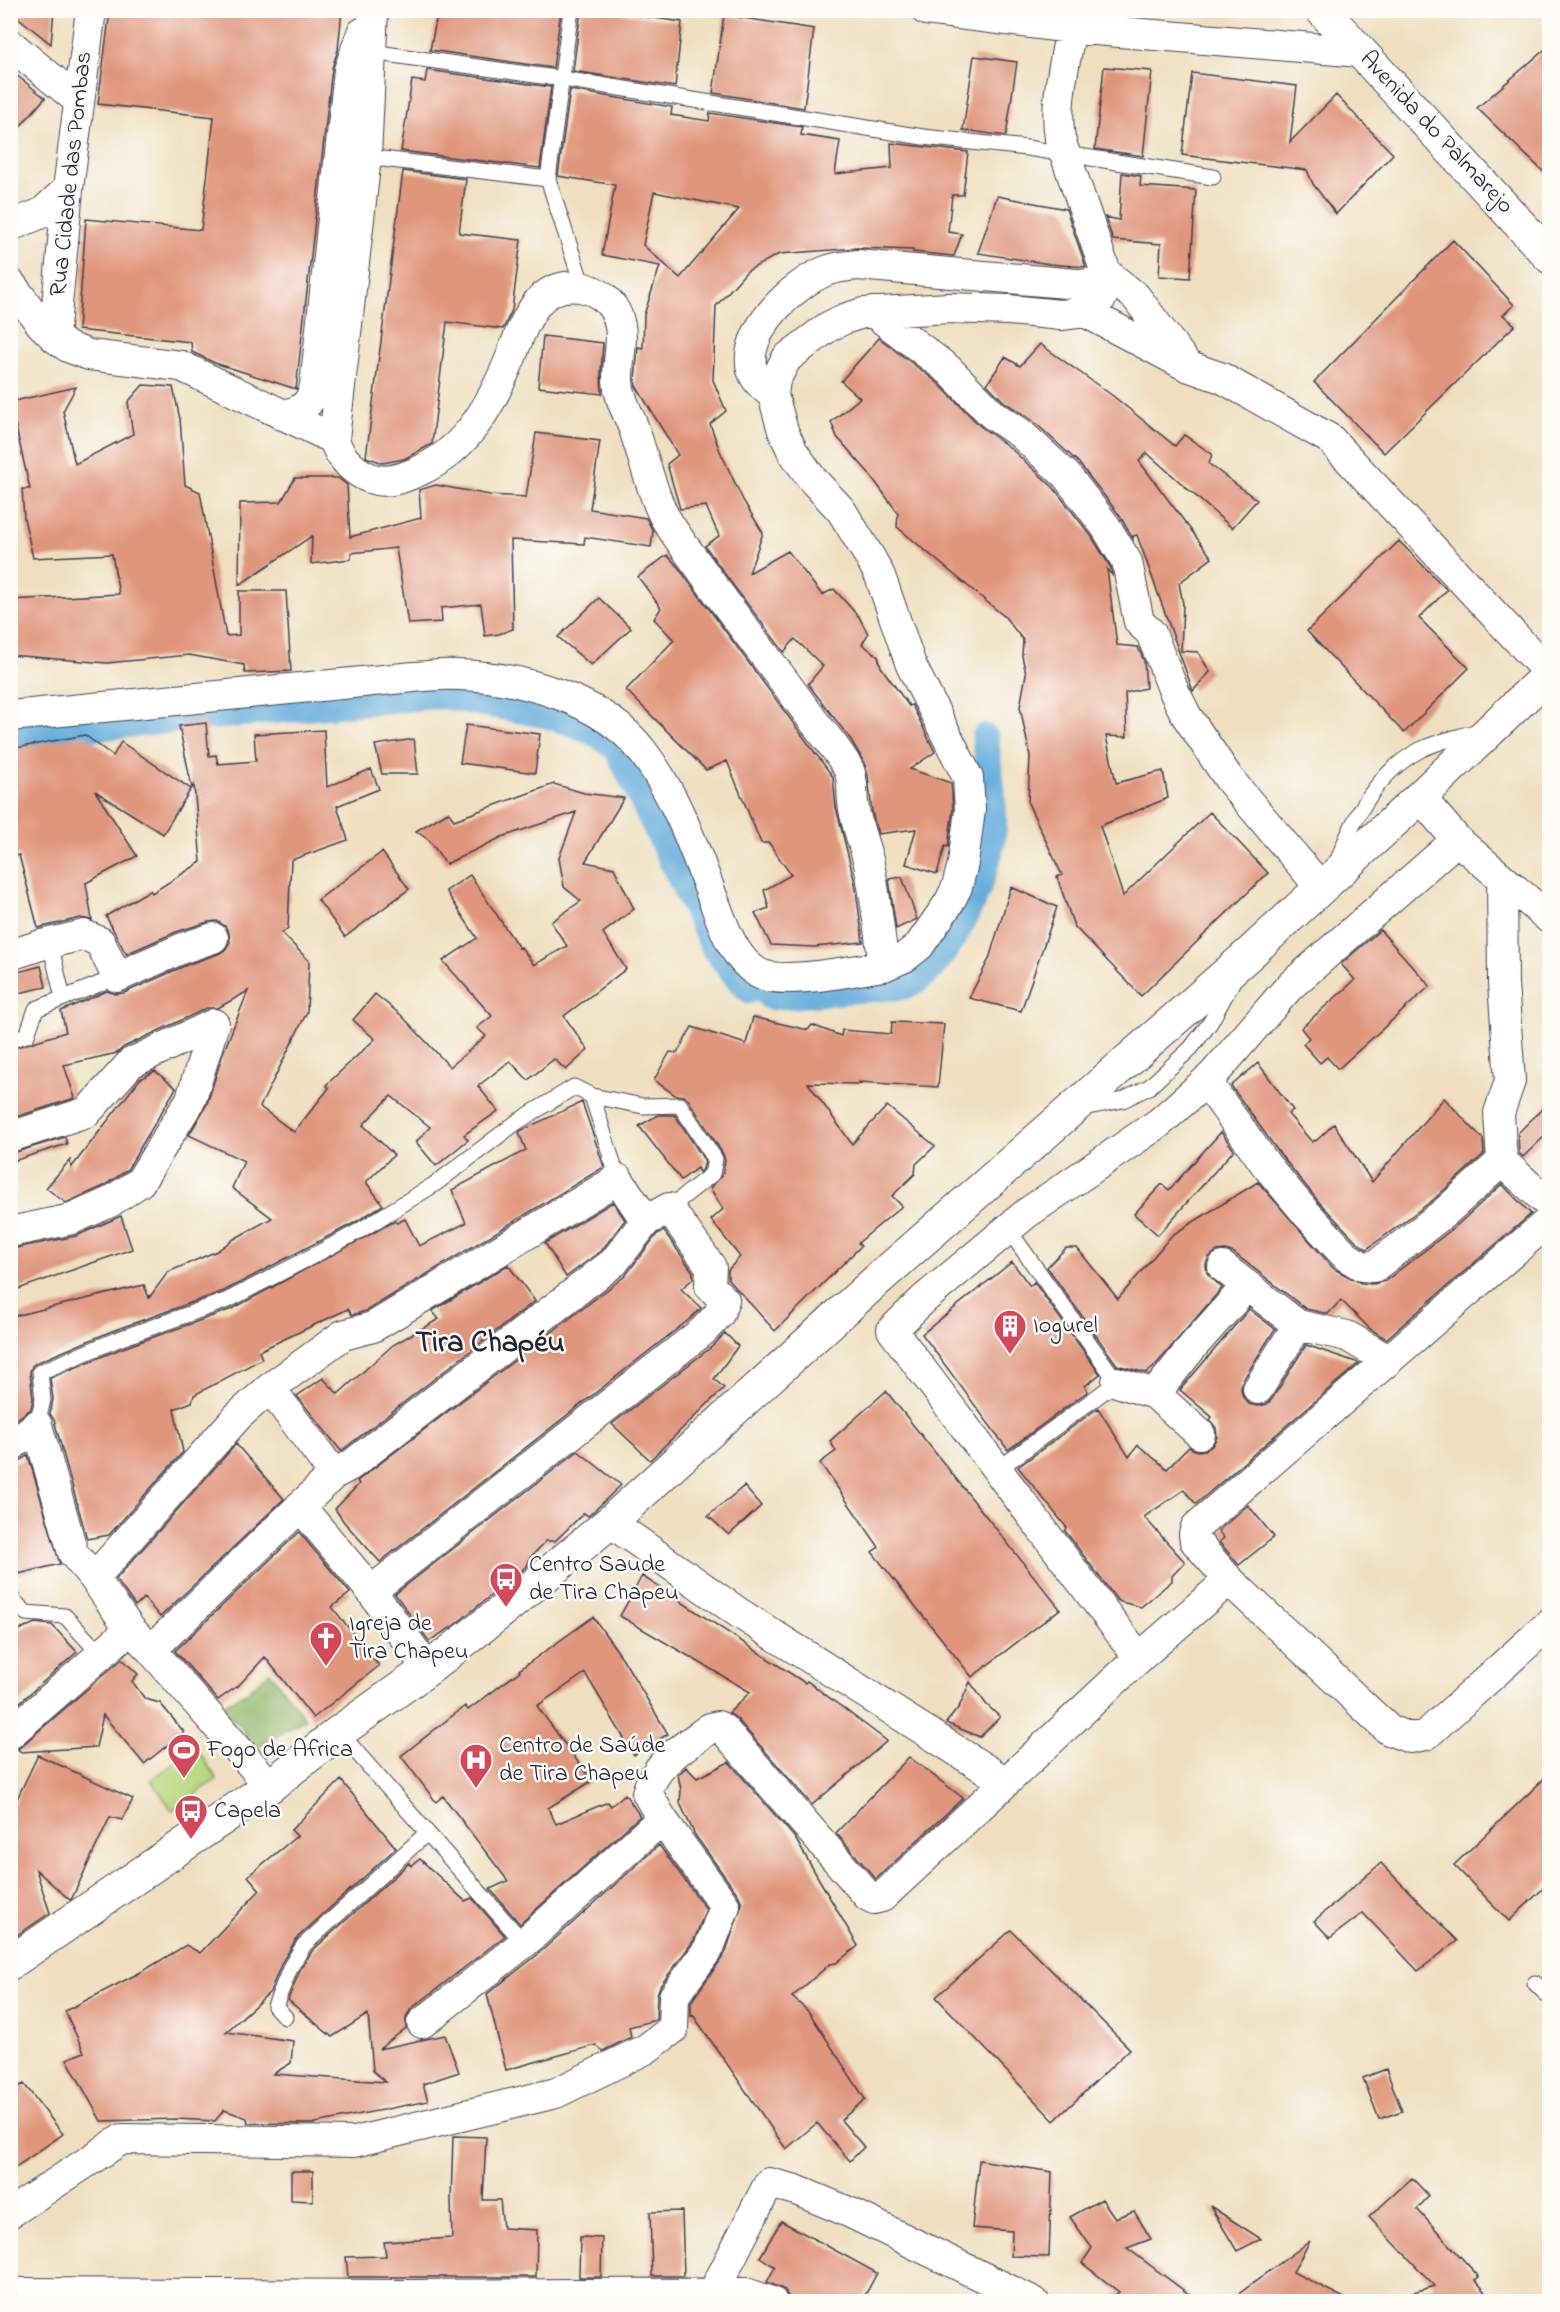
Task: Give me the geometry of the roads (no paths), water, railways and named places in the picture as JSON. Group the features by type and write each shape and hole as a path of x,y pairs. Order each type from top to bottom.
{"main road":[{"name":"Avenida do Palmarejo","path":"1322,10 1550,257"},
{"path":"10,1963 270,1786 339,1732 428,1669 610,1522 875,1282 1248,955 1420,797 1549,673"}],"street":[{"name":"Rua Cidade das Pombas","path":"54,337 68,189 91,10"},
{"path":"371,10 366,157 334,439 337,449 353,468 375,480 386,481 400,478 432,464 456,445 480,419 501,381 522,330 539,302 561,288 583,287 603,296 613,307 621,331 618,380 620,395 663,514 735,618 850,771 854,809 869,864 884,966"},
{"path":"282,414 300,411 313,395 349,70 371,10"},
{"path":"926,10 1001,15 1071,28 1361,52"},
{"path":"10,716 414,677 459,675 498,679 542,689 605,716 642,750 655,768 694,848 738,955 756,972 771,978 789,978 884,966 905,957 919,946 949,903 957,887 969,820 968,778 911,665 880,576 841,510 812,479 793,452 783,431 774,395 775,380 787,358 828,327 844,319 873,312 949,308 1010,310 1061,315 1085,312 1102,297 1106,285 1106,273 1060,139 1057,106 1071,28"},
{"path":"10,44 79,101"},
{"path":"10,226 42,213 68,189"},
{"path":"774,395 760,384 753,372 753,347 759,331 768,317 800,286 824,272 842,266 858,265 1088,285 1098,281 1106,273"},
{"path":"1106,273 1136,297 1187,366"},
{"path":"10,283 41,324 68,347 89,355 182,366 334,439"},
{"path":"873,312 950,370 992,414 1020,433 1066,475 1106,526 1127,562 1139,622 1150,633 1186,715 1229,779 1326,883"},
{"path":"1085,312 1187,366 1222,378 1330,439 1549,673"},
{"path":"1420,797 1457,840 1550,919"},
{"path":"1139,1658 892,1330 924,1299 1027,1213 1159,1123 1206,1081 1289,987 1457,840"},
{"path":"1502,878 1503,983 1510,1081 1499,1113 1502,1161 1550,1204"},
{"path":"10,955 84,935 100,942 117,977 183,948 213,939"},
{"path":"10,1137 87,1112 130,1063 214,1024 191,1099 140,1182 110,1202 72,1219 10,1232"},
{"path":"1206,1081 1266,1165 1306,1213 1347,1257 1362,1266 1374,1267 1444,1213 1502,1161"},
{"path":"94,1578 238,1416 270,1388 343,1335 374,1327 618,1179 711,1267 710,1286 724,1300 719,1314 703,1330 371,1591"},
{"path":"150,1650 334,1474 351,1465 614,1262 658,1215"},
{"path":"1550,1220 1196,1527 1195,1541 1229,1580 1389,1730 1410,1738 1426,1735 1550,1623"},
{"path":"1223,1267 1298,1325 1347,1336 1388,1360"},
{"path":"1155,1394 1193,1346 1236,1298"},
{"path":"1258,1389 1298,1325"},
{"path":"1117,1382 1155,1394 1200,1434"},
{"path":"270,1388 334,1474"},
{"path":"10,1447 37,1425 73,1553 94,1578 130,1629 270,1786"},
{"path":"300,1506 371,1591 428,1669"},
{"path":"610,1522 739,1613 1006,1782"},
{"path":"10,2213 122,2139 354,2142 556,2093 646,2049 674,2029 674,1996 709,1948 725,1906 662,1819 647,1793 651,1779 661,1766 710,1728 718,1726 724,1730 868,1896 874,1899 882,1897 1139,1658 1229,1580"},
{"path":"10,1734 130,1629"},
{"path":"422,2023 524,1943 662,1819"},
{"path":"713,2293 769,2183 796,2190 851,2213 1034,2301"},
{"path":"10,2293 405,2298 713,2293 755,2299"}],"lane":[{"path":"571,10 548,179 583,287"},
{"path":"371,52 563,79 923,137 1027,148 1213,177"},
{"path":"366,157 548,179"},
{"path":"1326,883 1357,814 1387,775 1422,749 1495,726"},
{"path":"50,943 63,998"},
{"path":"10,1040 27,1035 36,1009 117,977"},
{"path":"37,1425 43,1400 40,1372 116,1340 228,1300 359,1231 435,1184 517,1122 574,1087 592,1096 643,1106 680,1105 715,1159 712,1174 658,1215"},
{"path":"592,1096 618,1179"},
{"path":"997,1470 1117,1382 1008,1229"},
{"path":"10,1597 26,1612 65,1616 101,1655"},
{"path":"339,1732 524,1943"},
{"path":"285,2017 275,2006 291,1965 304,1945 427,1833"},
{"path":"1535,1983 1550,1998"}],"waterway":[{"path":"205,717 430,696 461,699"},
{"path":"465,700 546,715 566,721 603,738 618,750 715,949 750,990"},
{"path":"45,732 197,718"},
{"path":"10,737 41,732"},
{"path":"884,988 911,983 929,970 955,935 976,892 990,851 994,822 985,737"},
{"path":"771,997 877,988"}],"place":[{"name":"Iogurel","path":"1010,1355"},
{"name":"Centro Saude de Tira Chapeu","path":"506,1608"},
{"name":"Igreja de Tira Chapeu","path":"326,1667"},
{"name":"Fogo de Africa","path":"184,1779"},
{"name":"Centro de Saúde de Tira Chapeu","path":"476,1789"},
{"name":"Capela","path":"191,1840"}],"district":[{"name":"Tira Chapéu","path":"490,1344"}]}
